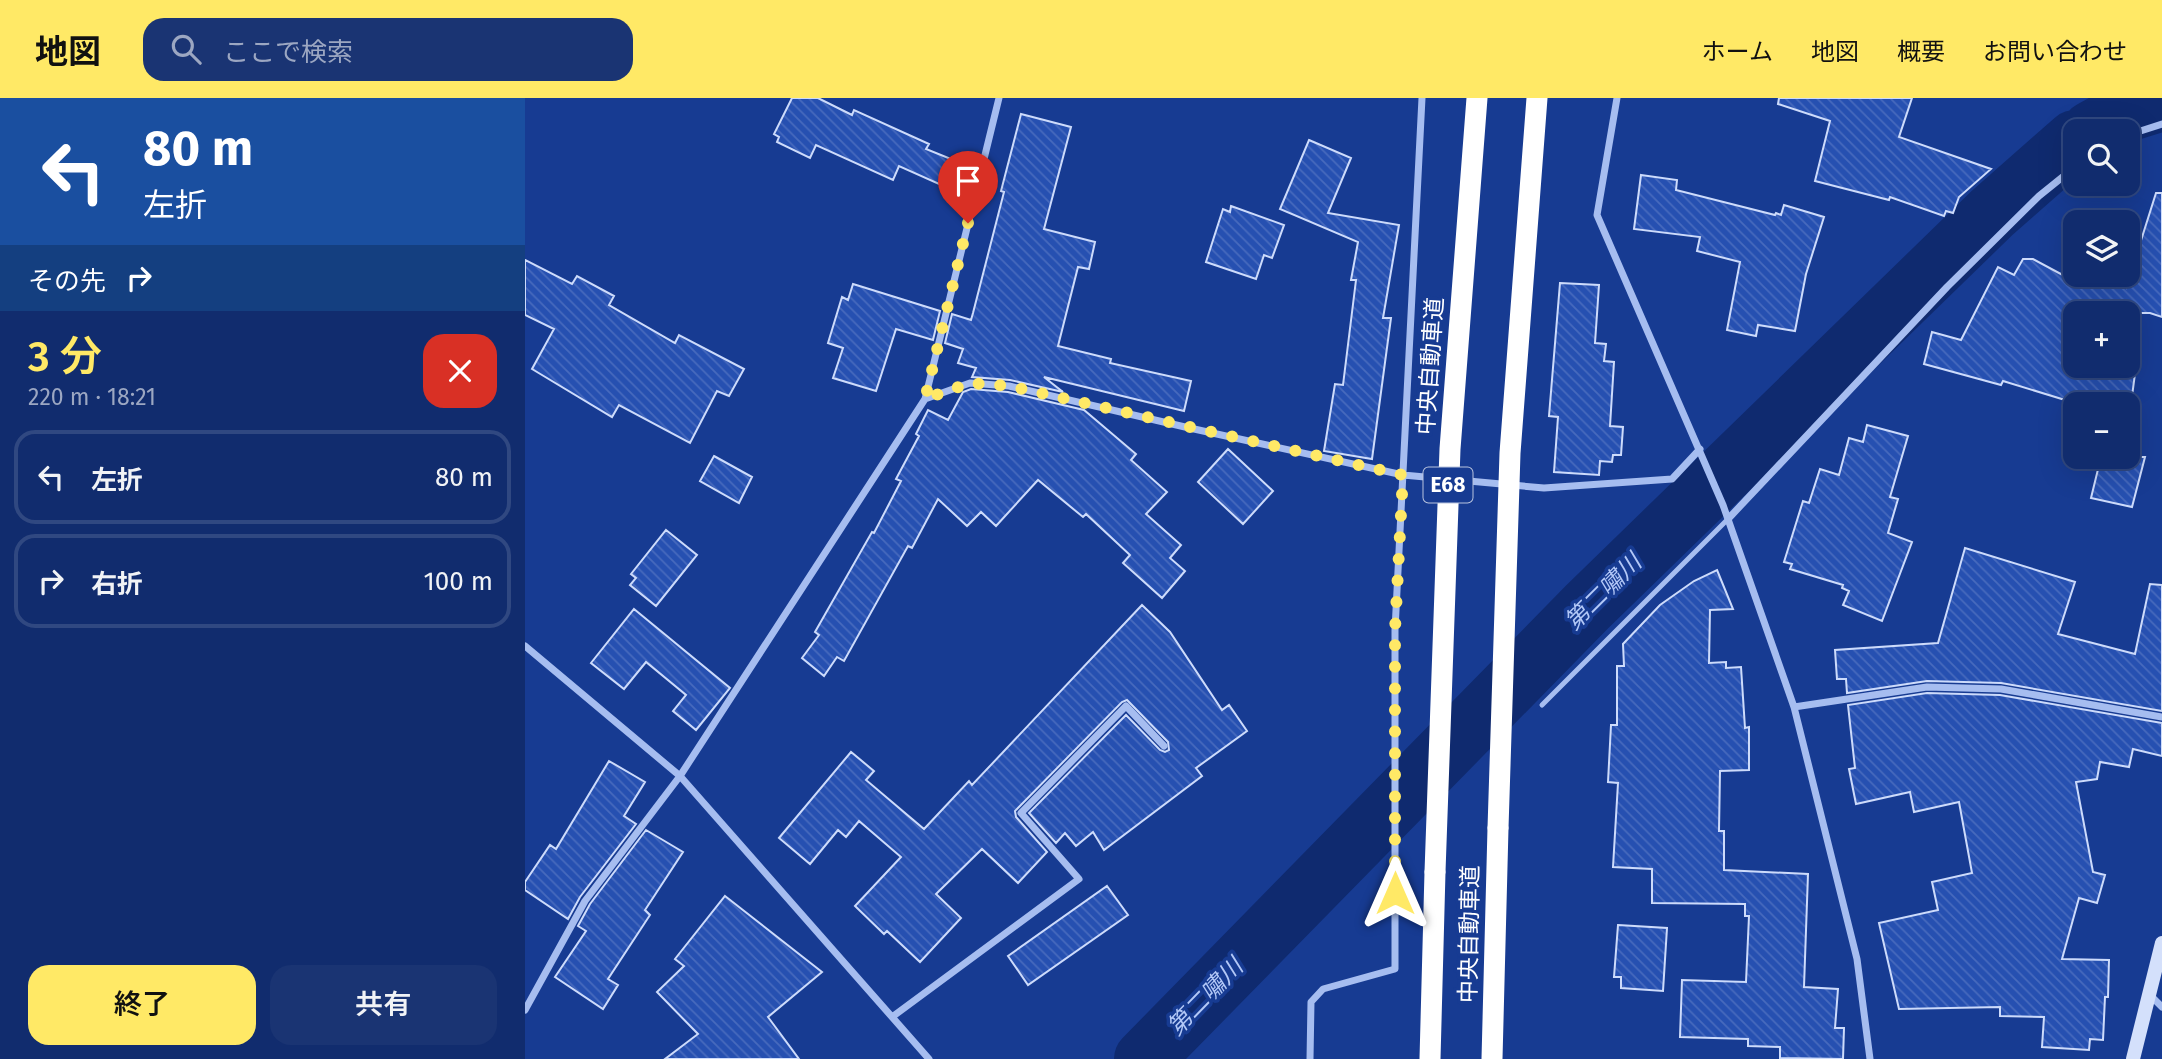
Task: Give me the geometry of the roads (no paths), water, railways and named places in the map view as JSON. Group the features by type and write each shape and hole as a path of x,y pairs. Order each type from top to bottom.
{"highway":[{"name":"中央自動車道","path":"1430,1059 1450,449 1477,98"},
{"name":"中央自動車道","path":"1492,1059 1510,453 1537,98"}],"street":[{"path":"525,1010 585,901 680,776 925,399 999,98"},
{"path":"1310,1059 1311,1002 1323,989 1395,969 1395,630 1422,98"},
{"path":"1617,98 1597,215 1723,505 1794,707 1857,959 1870,1059"},
{"path":"2140,131 2162,124"},
{"path":"1728,519 1947,287 2039,196 2063,177"},
{"path":"925,399 970,383 1009,386 1403,475 1544,488 1672,480 1700,449"},
{"path":"525,646 680,776 929,1059"},
{"path":"1794,707 1927,687 2001,689 2162,717"},
{"path":"892,1017 1079,879 1021,813 1126,706 1164,746"},
{"path":"2133,1059 2162,943"},
{"path":"2149,994 2162,1007"}],"lane":[{"path":"1542,705 1728,519"}],"waterway":[{"name":"第二嘯川","path":"2113,119 2162,101"},
{"name":"第二嘯川","path":"1144,1059 1587,607 1992,213 2063,151"}]}
